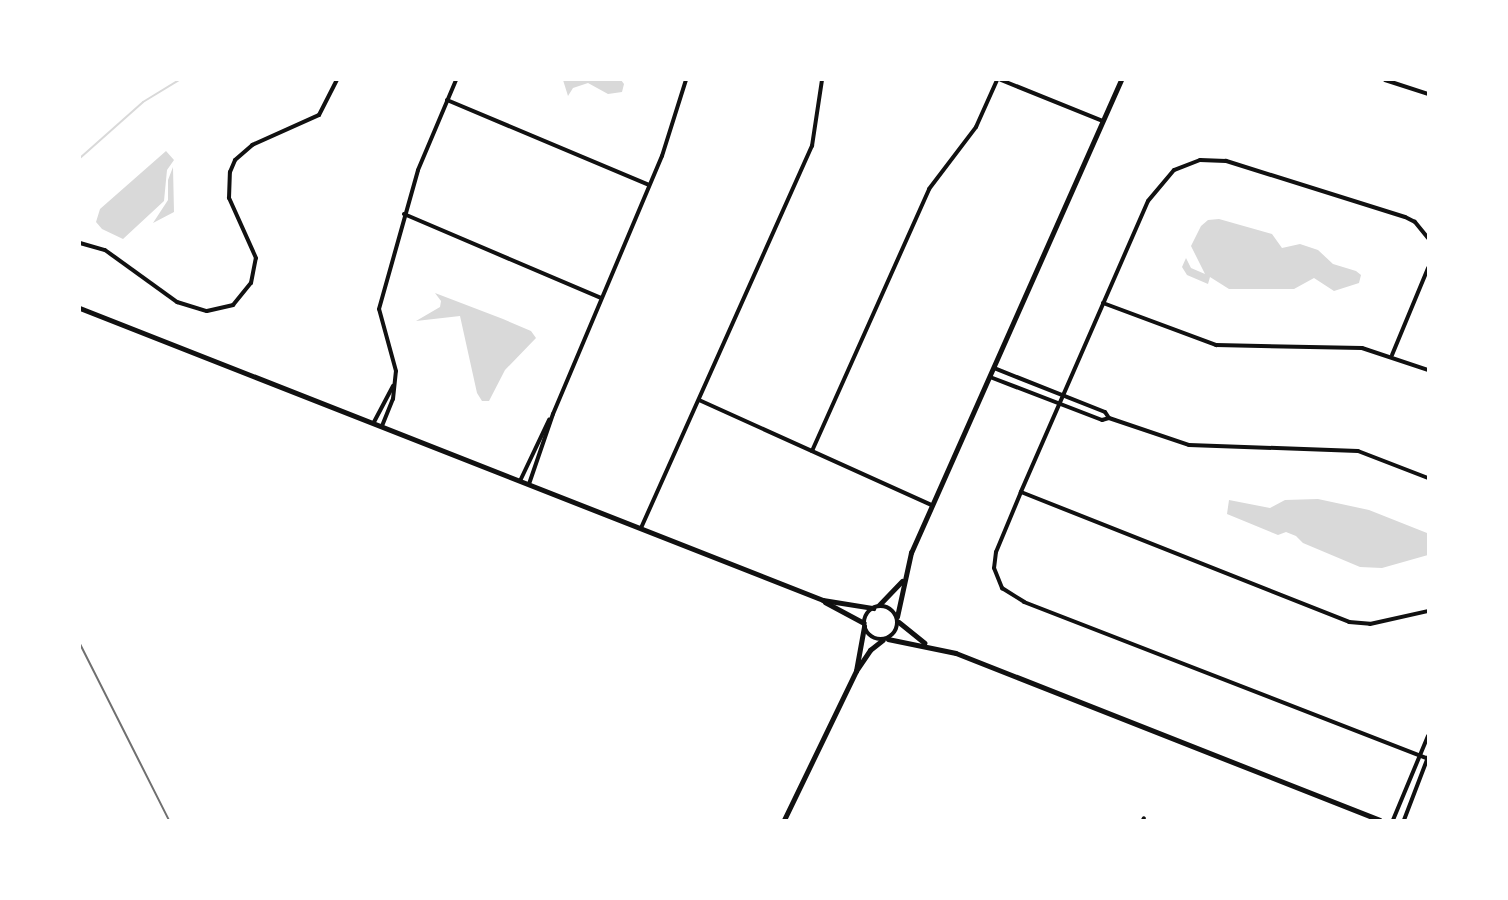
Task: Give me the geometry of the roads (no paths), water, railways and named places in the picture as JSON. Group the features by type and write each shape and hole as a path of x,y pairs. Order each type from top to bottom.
{"main road":[{"path":"784,820 856,671 870,650 896,632 902,581 932,505 1121,80"},
{"path":"80,308 823,600 864,625 871,637 927,644 1379,820"},
{"path":"856,671 864,625 875,607 902,581"},
{"path":"823,600 888,608 897,619 927,644"}],"street":[{"path":"80,243 105,250 177,302 207,311 233,305 251,283 256,258 229,198 230,172 235,160 252,145 319,115 338,80"},
{"path":"382,426 396,372 379,309 417,170 456,80"},
{"path":"520,481 553,414 649,185 686,80"},
{"path":"641,528 812,147 822,80"},
{"path":"812,451 929,189 976,127 999,80 1102,121"},
{"path":"1384,80 1428,94"},
{"path":"447,100 649,185"},
{"path":"1404,820 1428,758 1024,602 1002,588 995,577 996,552 1155,188 1174,170 1186,164 1226,160 1405,218 1415,222 1428,238"},
{"path":"404,214 602,298"},
{"path":"1392,355 1428,268"},
{"path":"1103,303 1216,345 1350,347 1392,355 1428,370"},
{"path":"994,368 1105,412 1109,418"},
{"path":"990,377 1102,420 1109,418 1188,446 1358,451 1428,478"},
{"path":"374,422 394,386"},
{"path":"699,400 932,505"},
{"path":"529,484 553,414"},
{"path":"1021,492 1349,622 1374,624 1428,611"},
{"path":"1393,820 1418,755 1428,736"}],"waterway":[{"path":"80,158 143,102 179,80"}],"railway":[{"path":"80,644 169,820"}]}
